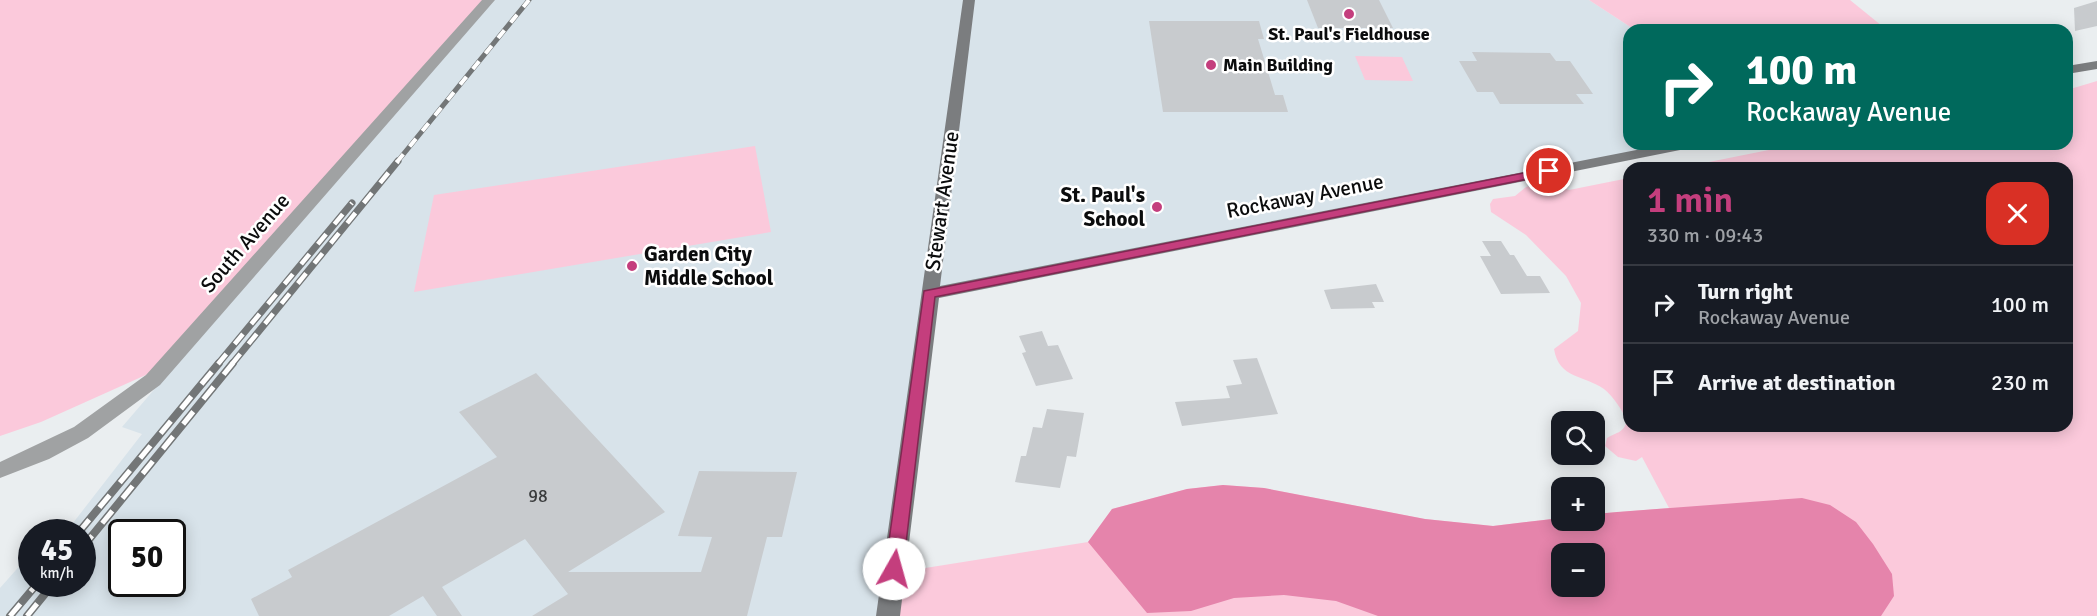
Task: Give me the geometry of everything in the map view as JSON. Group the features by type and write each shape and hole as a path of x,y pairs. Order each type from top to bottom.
{"main road":[{"name":"Stewart Avenue","path":"888,616 969,0"},
{"path":"2073,69 2097,64"},
{"name":"Rockaway Avenue","path":"929,294 1660,150"}],"street":[{"name":"South Avenue","path":"0,470 75,436 125,404 153,380 489,0"}],"shaded area":[{"path":"0,0 486,0 148,374 41,422 0,436"},
{"name":"Garden City Middle School","path":"488,0 1589,0 1626,24 1623,24 1623,150 1663,150 931,294 889,616 0,616 0,588 18,568 18,597 96,597 96,519 76,519 142,434 122,427"},
{"path":"1589,0 1850,0 1880,24 1626,24"},
{"path":"1355,56 1402,57 1413,81 1365,80"},
{"path":"2097,81 2097,616 889,616 894,573 1088,542 1112,509 1187,489 1223,485 1264,488 1425,519 1493,526 1551,519 1551,531 1605,531 1605,513 1669,508 1642,457 1636,461 1618,457 1605,446 1607,438 1623,428 1623,432 2073,432 2073,162 1709,162 1768,150 2073,150 2073,88"},
{"path":"755,146 771,232 414,292 434,195"},
{"path":"1623,179 1623,413 1604,389 1573,375 1561,366 1557,359 1554,349 1578,331 1581,303 1566,276 1526,235 1491,212 1490,204 1493,199 1515,196 1526,187 1537,184 1555,185 1569,190"},
{"path":"1223,485 1264,488 1425,519 1493,526 1551,519 1551,531 1605,531 1605,513 1802,498 1830,505 1856,522 1892,574 1894,596 1881,616 1378,616 1336,601 1284,595 1234,598 1191,611 1147,613 1088,542 1112,509 1187,489"}],"building":[{"name":"St. Paul's Fieldhouse","path":"1307,0 1379,0 1393,28 1318,28"},
{"path":"2097,1 2097,26 2075,31 2074,8"},
{"name":"Main Building","path":"1149,21 1259,21 1264,39 1258,39 1275,95 1283,95 1288,112 1163,112"},
{"path":"1472,52 1550,53 1556,61 1570,61 1593,94 1576,94 1584,104 1500,104 1493,92 1477,92 1459,61 1477,61"},
{"path":"1482,241 1501,241 1510,255 1514,255 1527,276 1540,276 1550,293 1501,294 1480,256 1491,256"},
{"path":"1376,284 1384,302 1372,302 1375,308 1331,309 1324,290"},
{"path":"1042,331 1048,346 1058,345 1073,379 1036,386 1022,353 1026,352 1019,336"},
{"path":"1257,358 1278,414 1182,426 1175,402 1230,398 1226,386 1242,384 1233,360"},
{"path":"536,373 665,512 568,572 701,572 712,537 678,536 699,471 797,472 782,537 767,537 747,616 532,616 568,594 525,539 442,587 462,616 437,616 423,596 389,616 259,616 251,599 292,577 288,570 497,457 459,412"},
{"path":"1047,409 1084,413 1076,457 1067,456 1060,488 1015,482 1021,456 1026,456 1033,427 1042,428"}],"railway":[{"path":"397,162 529,0"},
{"path":"232,364 398,161"},
{"path":"218,364 352,203"},
{"path":"90,519 219,363"},
{"path":"96,531 233,363"},
{"path":"10,616 26,597"},
{"path":"27,616 42,597"}],"place":[{"name":"St. Paul's Fieldhouse","path":"1349,14"},
{"name":"Main Building","path":"1211,65"},
{"name":"St. Paul's School","path":"1157,207"},
{"name":"Garden City Middle School","path":"632,266"}],"route":[{"path":"894,569 929,294 1549,171"}]}
